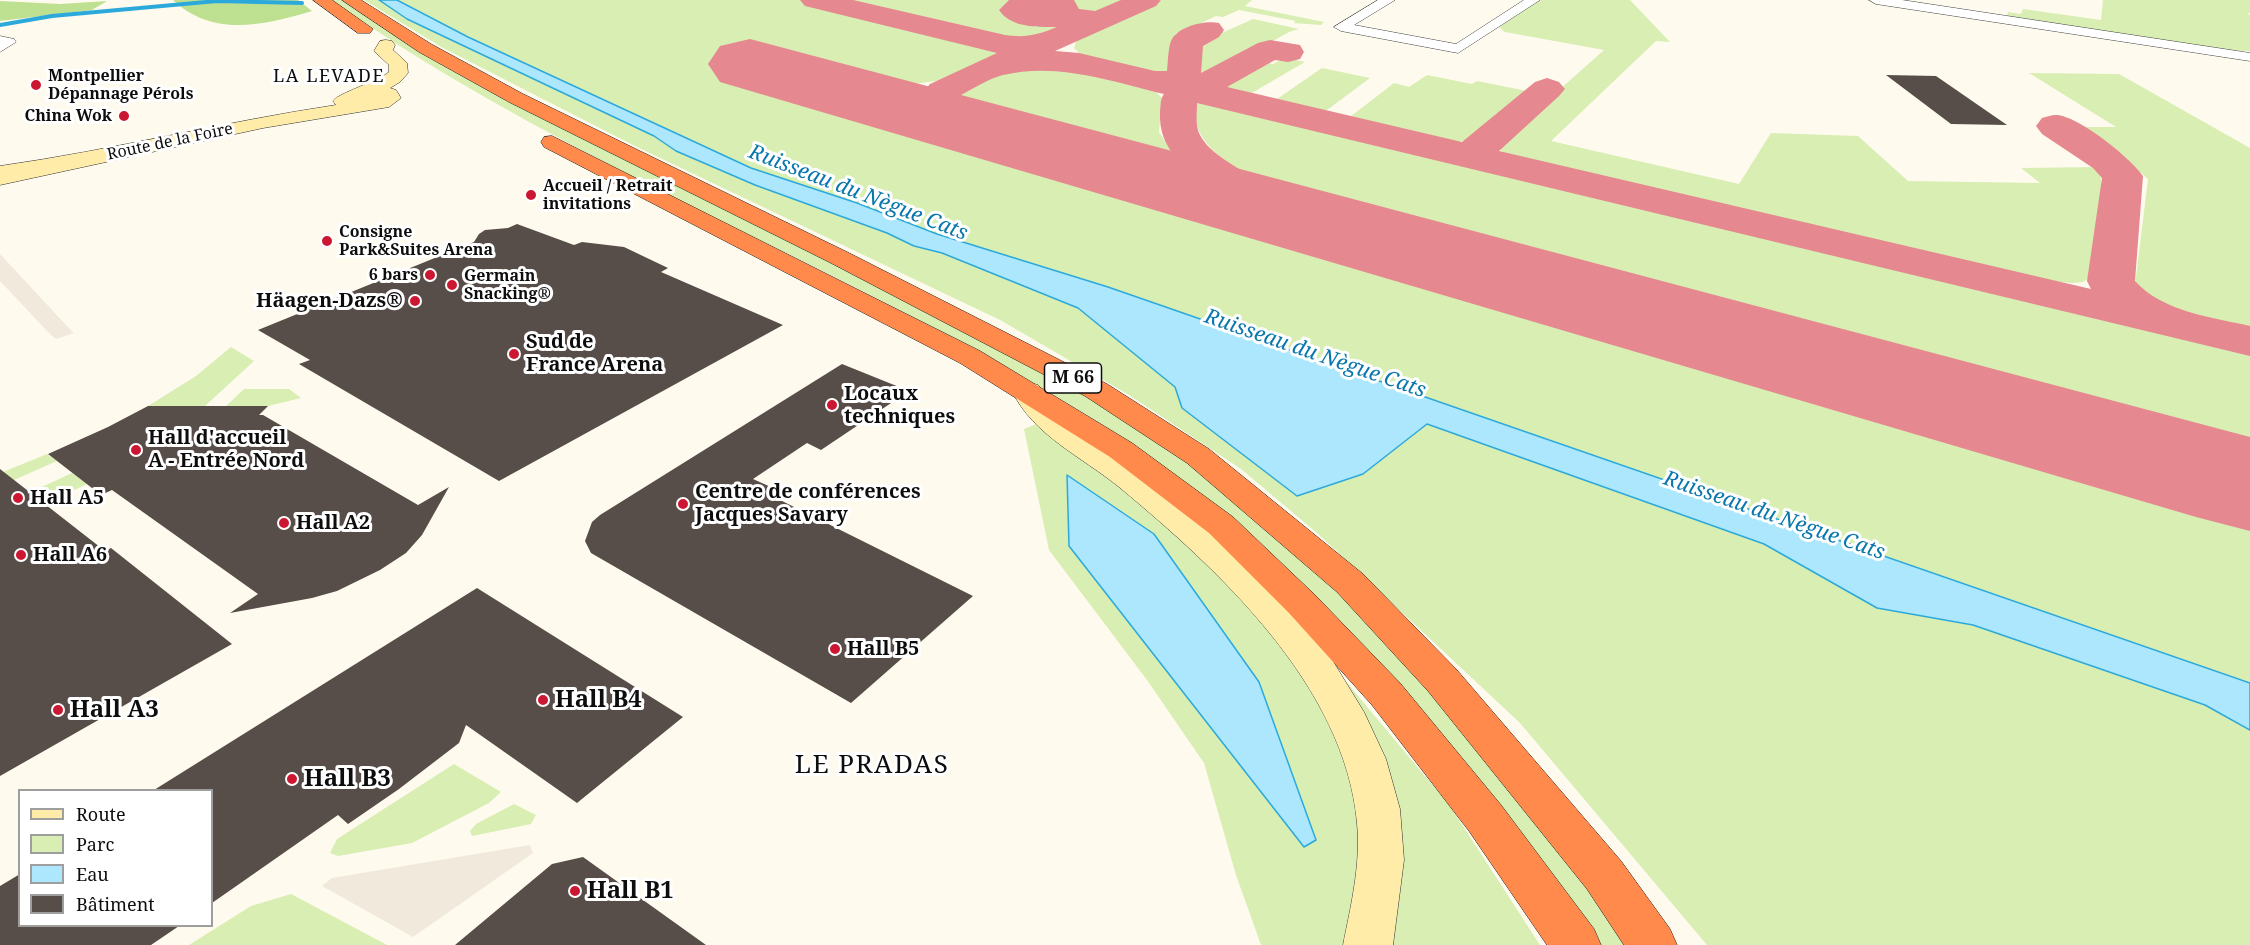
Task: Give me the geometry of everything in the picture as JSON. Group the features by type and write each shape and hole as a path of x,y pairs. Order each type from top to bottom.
{"highway":[{"name":"M 66","path":"321,0 387,45 531,130 882,310 1027,391 1121,450 1221,525 1302,604 1386,694 1485,818 1576,945"},
{"name":"M 66","path":"350,0 425,48 516,98 840,258 1096,390 1198,456 1350,583 1442,680 1604,875 1652,945"}],"street":[{"path":"1388,0 1341,27 1458,49 1533,0"},
{"path":"1876,0 1903,2 2250,57"},
{"path":"0,40 9,42 0,48"},
{"name":"Route de la Foire","path":"0,178 365,100 399,73 398,63 384,51 387,45"},
{"name":"Route de la Foire","path":"0,173 70,163"},
{"name":"M 66","path":"1027,391 1039,411 1135,484 1206,546 1276,615 1310,658 1335,697 1356,739 1378,811 1377,890 1368,945"}],"green space":[{"path":"173,0 298,0 312,11 258,24 222,24 205,20"},
{"path":"330,0 340,0 403,40 977,332 1093,397 1185,459 1329,581 1472,738 1631,945 1598,945 1502,813 1104,426 944,333 532,124 437,69"},
{"path":"364,0 379,0 407,19 654,136 676,151 887,233 914,246 942,253 1078,308 1175,387 1182,408 1363,474 1426,424 1764,544 1877,608 1973,625 2205,705 2250,730 2250,945 1707,945 1520,723 1317,533 1241,469 1129,395 1000,320 637,147 443,48"},
{"path":"397,0 800,0 996,47 1001,53 997,57 936,81 905,85 876,84 772,56 729,72 2250,511 2250,683 1108,287 937,234 857,203 751,168 468,37"},
{"path":"831,0 1029,0 1013,4 1006,11 1023,20 1060,19 1077,22 1036,41 1005,42"},
{"path":"1048,0 1131,0 1093,16 1074,12 1064,2"},
{"path":"1162,0 1252,0 1245,6 1324,22 1321,25 1293,23 1296,21 1239,10 1223,17 1216,16 1195,26 1205,28 1196,33 1176,33 1169,78 1092,60 1074,48 1077,39 1084,35"},
{"path":"1541,0 1630,0 1670,42 1656,41 1551,141 1739,184 1771,133 1858,136 1908,181 2040,183 2021,168 2100,167 2102,196 2095,274 2083,282 2072,283 2020,278 1508,157 1496,146 1604,50 1505,32 1499,27"},
{"path":"2103,0 2250,0 2250,13 2247,13 2250,15 2250,51 2214,50 1980,12 2007,16 2008,12 2021,14 2023,9 2101,20"},
{"path":"0,1 60,4 107,1 92,10 0,21"},
{"path":"1253,19 1299,29 1289,32 1203,80 1199,78 1203,37 1216,31 1224,32"},
{"path":"1286,58 1305,62 1250,94 1215,88 1260,61 1273,64"},
{"path":"1026,66 1062,66 1154,90 1162,98 1159,132 1174,155 1196,172 964,108 960,100 962,92 969,87 993,75"},
{"path":"1322,68 1370,78 1327,110 1313,111 1281,104 1277,99"},
{"path":"2029,73 2119,74 2250,148 2250,331 2187,317 2171,311 2145,296 2135,285 2148,179 2132,165 2074,127 2116,127"},
{"path":"1427,75 1472,84 1477,81 1527,91 1470,140 1448,143 1357,122 1350,117 1394,83 1409,87"},
{"path":"1198,98 2250,351 2250,459 1295,199 1242,172 1207,144 1197,126 1195,101"},
{"path":"231,347 254,361 205,406 148,406 196,376"},
{"path":"244,389 289,389 301,398 268,406 226,406"},
{"path":"1036,424 1077,452 1205,559 1296,654 1346,760 1361,827 1347,945 1261,945 1236,875 1204,763 1147,680 1049,550 1024,429"},
{"path":"47,454 57,461 14,480 3,472"},
{"path":"72,473 87,484 45,504 29,493"},
{"path":"1343,678 1450,806 1540,945 1384,945 1373,744"},
{"path":"454,764 501,792 489,803 412,843 338,856 330,853 337,839"},
{"path":"514,804 536,815 531,824 472,836 470,831 476,824"},
{"path":"291,894 387,945 189,945 251,906"}],"shaded area":[{"path":"0,254 74,333 56,339 0,281"},
{"path":"530,845 533,853 413,937 322,886 332,878"}],"water":[{"path":"379,0 397,0 468,37 751,168 857,203 937,234 1108,287 2250,683 2250,730 2205,705 1973,625 1877,608 1764,544 1427,424 1363,474 1297,496 1182,408 1175,387 1078,308 942,253 914,246 887,233 755,185 676,151 654,136 407,19"},
{"path":"1067,475 1154,534 1259,682 1316,840 1304,847 1069,546"}],"building":[{"path":"1886,75 1936,76 2007,125 1951,124"},
{"name":"Sud de France Arena","path":"517,224 574,245 582,242 624,247 668,268 661,272 783,325 499,481 299,364 310,360 258,330 474,242 485,230 508,228"},
{"name":"Hall B5","path":"842,364 909,391 821,450 807,443 753,479 773,488 766,493 973,596 851,703 591,553 585,541 592,522 600,515"},
{"name":"Hall A2","path":"148,406 268,406 259,415 263,415 418,505 449,487 422,535 406,553 380,570 337,591 312,598 230,613 258,594 112,490 101,495 48,454"},
{"name":"Hall A3","path":"0,469 105,551 111,548 232,644 0,776"},
{"path":"477,588 683,717 577,803 466,725 459,743 399,789 348,824 338,815 213,902 213,789 156,789"},
{"name":"Hall B1","path":"583,857 706,945 455,945 552,864"},
{"path":"18,875 18,927 178,927 151,945 0,945 0,886"}],"waterway":[{"name":"Ruisseau du Nègue Cats","path":"0,25 52,16 217,1 302,3"}],"taxiway":[{"path":"815,0 1005,45 1023,47 1040,45"},
{"path":"992,67 1146,0"},
{"path":"1068,16 1063,6 1051,3 1025,4 1014,10 1026,16 1085,18"},
{"path":"1155,81 1174,81 1183,77 1187,42 1208,30"},
{"path":"1210,94 1203,89 1205,85 1270,50 1288,52"},
{"path":"992,67 1032,60 1079,63 1202,92"},
{"path":"992,67 942,91 943,99 948,106 965,118 1002,134"},
{"path":"1485,159 1475,152 1477,148 1547,89"},
{"path":"1202,92 2250,341"},
{"path":"1202,92 1186,93 1179,97 1180,133 1192,152 1230,180 1255,193 1344,230"},
{"path":"2055,126 2107,160 2123,176 2111,281 2127,300 2165,319"}],"runway":[{"path":"750,64 2250,484"}],"place":[{"name":"Montpellier Dépannage Pérols","path":"36,85"},
{"name":"China Wok","path":"124,116"},
{"name":"Accueil / Retrait invitations","path":"531,195"},
{"name":"Consigne Park&Suites Arena","path":"327,241"},
{"name":"6 bars","path":"430,275"},
{"name":"Germain Snacking®","path":"452,285"},
{"name":"Häagen-Dazs®","path":"415,301"},
{"name":"Sud de France Arena","path":"514,354"},
{"name":"Locaux techniques","path":"832,405"},
{"name":"Hall d'accueil A - Entrée Nord","path":"136,450"},
{"name":"Hall A5","path":"18,498"},
{"name":"Centre de conférences Jacques Savary","path":"683,504"},
{"name":"Hall A2","path":"284,523"},
{"name":"Hall A6","path":"21,555"},
{"name":"Hall B5","path":"835,649"},
{"name":"Hall B4","path":"543,700"},
{"name":"Hall A3","path":"58,710"},
{"name":"Hall B3","path":"292,779"},
{"name":"Hall B1","path":"575,891"}],"district":[{"name":"LA LEVADE","path":"329,77"},
{"name":"LE PRADAS","path":"872,766"}]}
